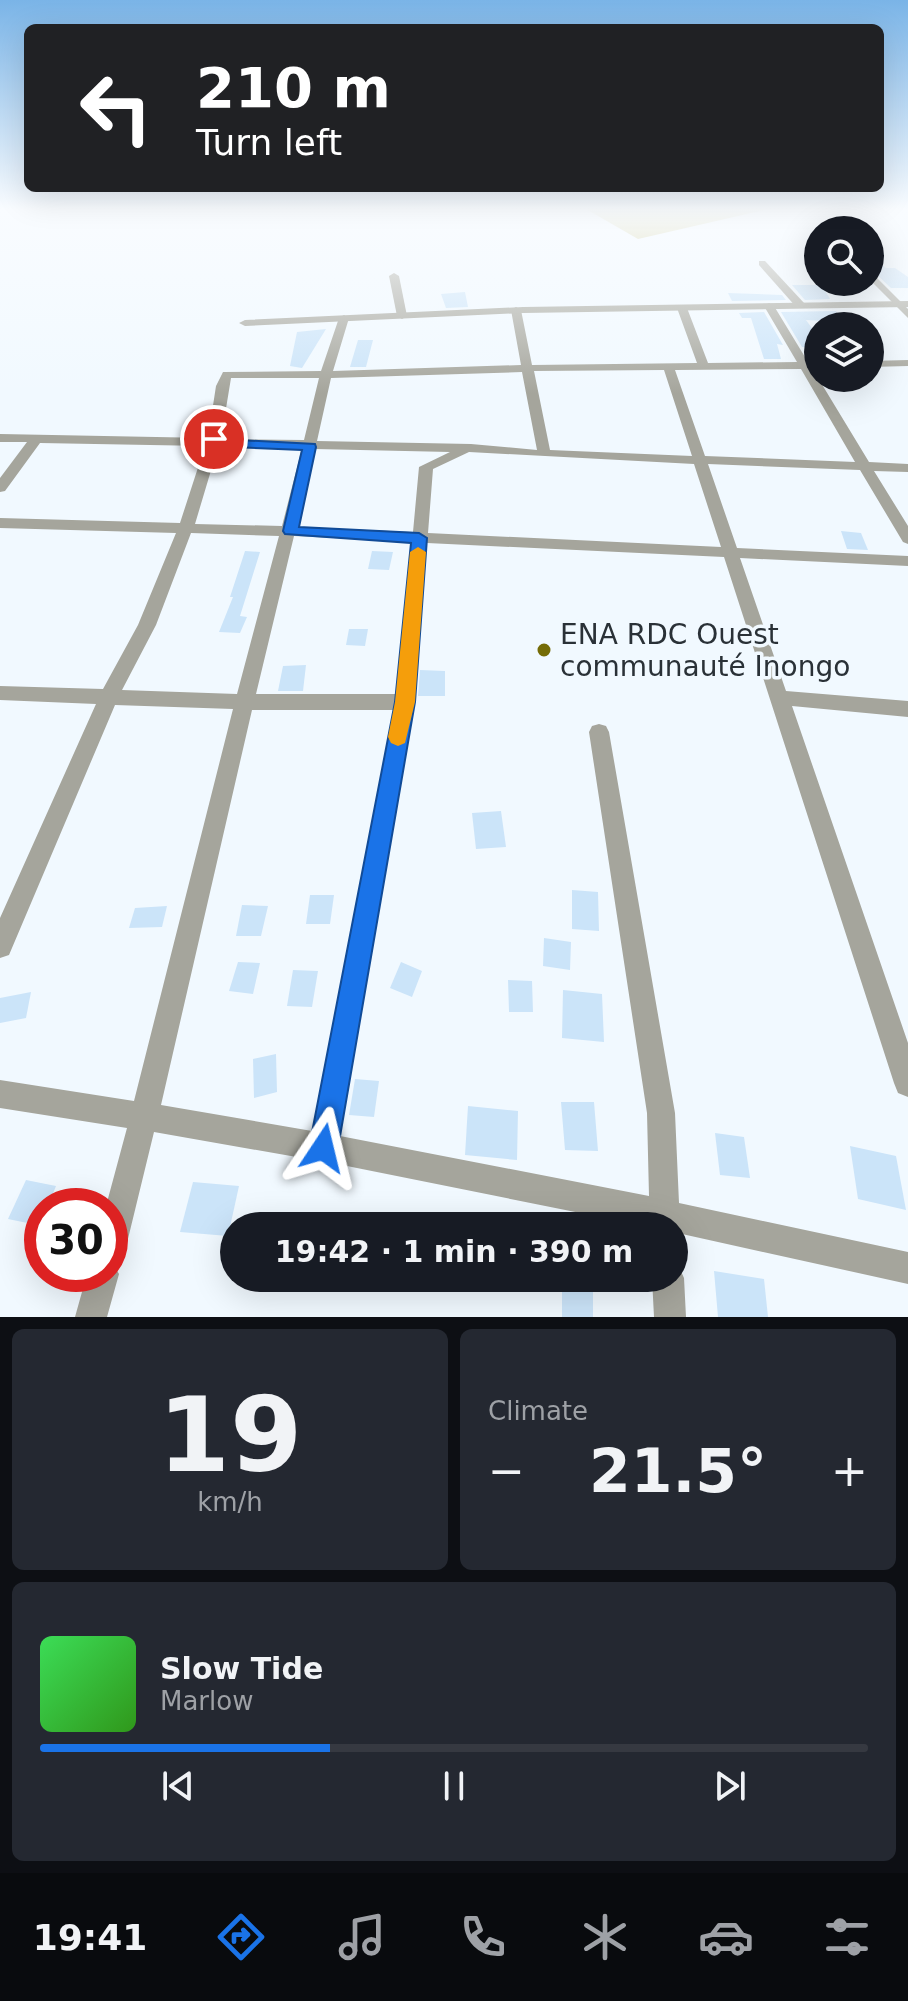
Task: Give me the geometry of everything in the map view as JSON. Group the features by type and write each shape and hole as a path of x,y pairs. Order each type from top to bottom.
{"street":[{"path":"769,270 801,306"},
{"path":"394,276 402,316"},
{"path":"884,288 905,308"},
{"path":"769,306 804,355"},
{"path":"245,323 516,310 769,306 905,308"},
{"path":"682,308 703,365"},
{"path":"516,310 544,453"},
{"path":"126,1188 326,375 344,318"},
{"path":"884,364 908,363"},
{"path":"0,946 109,696 147,625 186,527 213,443 222,386 227,374 326,375 528,368 804,365"},
{"path":"669,368 782,698 908,1083"},
{"path":"825,392 908,539"},
{"path":"0,438 310,447 471,448 908,468"},
{"path":"0,488 36,439"},
{"path":"323,1148 405,702 426,467 471,448"},
{"path":"0,523 290,531 908,561"},
{"path":"0,693 245,702 405,702"},
{"path":"782,698 908,709"},
{"path":"599,732 661,1113 664,1212"},
{"path":"0,1094 323,1148 626,1212"},
{"path":"688,1225 908,1268"},
{"path":"91,1317 98,1292"},
{"path":"669,1292 670,1317"}],"building":[{"path":"884,270 899,270 908,277 908,288 891,288 884,281"},
{"path":"792,285 804,285 804,296 828,296 830,299 805,300"},
{"path":"465,292 468,307 446,308 441,294"},
{"path":"728,293 782,295 786,300 732,301"},
{"path":"836,311 837,312 804,312 804,347 781,312"},
{"path":"764,312 783,345 777,344 781,359 764,359 751,318 742,318 739,313"},
{"path":"326,329 302,368 290,366 297,332"},
{"path":"358,340 373,340 366,367 350,367"},
{"path":"841,531 861,533 868,550 847,549"},
{"path":"245,551 260,552 240,616 247,617 240,633 219,632 233,597 230,597"},
{"path":"372,551 393,552 389,570 368,569"},
{"path":"349,629 368,629 365,646 346,645"},
{"path":"306,665 303,691 278,691 283,666"},
{"path":"420,670 445,671 445,696 418,696"},
{"path":"501,811 506,847 476,849 472,813"},
{"path":"572,890 598,892 599,931 572,929"},
{"path":"310,895 334,895 330,924 306,924"},
{"path":"242,905 268,906 261,936 236,936"},
{"path":"167,906 162,927 129,928 135,908"},
{"path":"544,938 571,942 570,970 543,966"},
{"path":"238,962 260,963 253,994 229,991"},
{"path":"401,962 422,971 412,997 390,988"},
{"path":"293,970 318,971 312,1007 287,1006"},
{"path":"508,980 532,981 533,1012 509,1012"},
{"path":"563,990 602,994 604,1042 562,1038"},
{"path":"31,992 26,1018 0,1023 0,998"},
{"path":"276,1054 277,1092 254,1098 253,1059"},
{"path":"355,1079 379,1081 374,1117 349,1115"},
{"path":"561,1102 594,1102 598,1151 565,1150"},
{"path":"468,1106 518,1111 517,1160 465,1155"},
{"path":"715,1133 744,1137 750,1178 720,1175"},
{"path":"850,1146 896,1156 906,1210 858,1199"},
{"path":"26,1180 56,1186 24,1188 24,1222 8,1219"},
{"path":"193,1182 239,1186 233,1212 220,1212 220,1235 180,1232"},
{"path":"714,1271 764,1279 768,1317 718,1317"},
{"path":"562,1292 593,1292 593,1317 562,1317"}],"slow traffic":[{"path":"398,737 405,702 418,552"}],"place":[{"name":"ENA RDC Ouest communauté Inongo","path":"544,650"}],"route":[{"path":"214,439 213,443 310,447 290,531 419,538 405,702 323,1148"}]}
